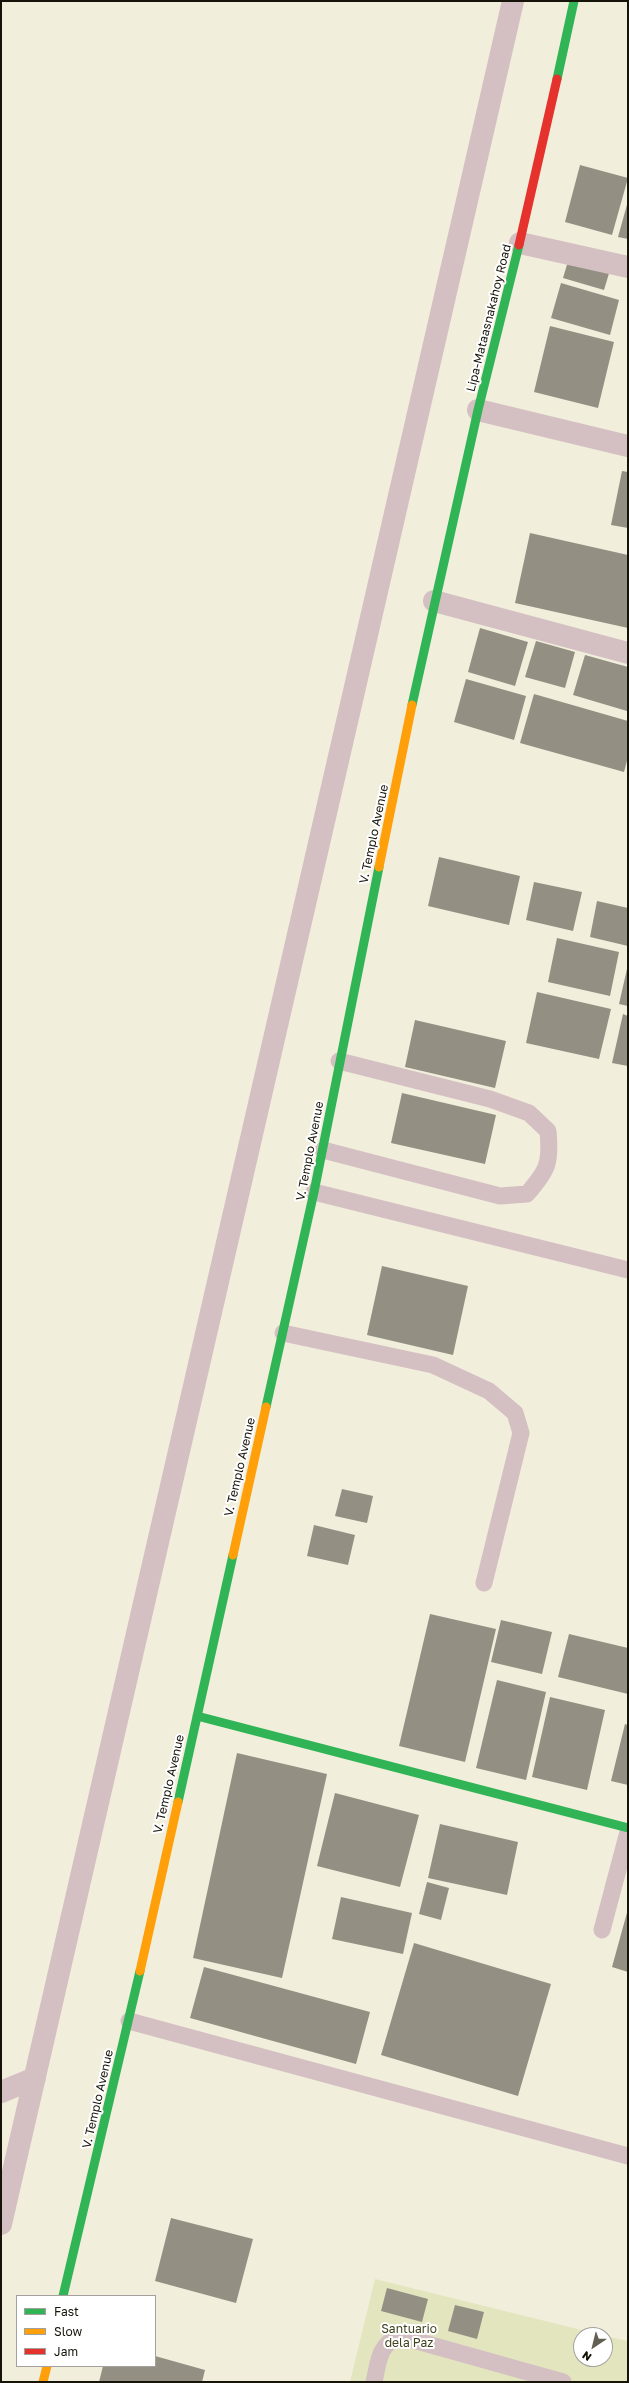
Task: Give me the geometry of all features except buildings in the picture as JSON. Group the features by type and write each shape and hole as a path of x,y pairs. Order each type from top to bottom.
{"main road":[{"name":"Lipa-Mataasnakahoy Road","path":"426,641 478,410 520,243 574,1"},
{"name":"V. Templo Avenue","path":"63,2295 129,2021 314,1192 339,1061 426,641"},
{"path":"197,1716 628,1828"},
{"path":"43,2382 47,2367"}],"street":[{"path":"1,2224 513,1"},
{"path":"520,243 628,266"},
{"path":"478,410 628,446"},
{"path":"434,601 628,653"},
{"path":"1,2092 35,2078"}],"lane":[{"path":"323,1150 500,1196 527,1194 542,1176 551,1155 548,1131 529,1112 490,1099 339,1061"},
{"path":"314,1192 628,1270"},
{"path":"283,1333 433,1365 490,1391 515,1412 521,1433 484,1583"},
{"path":"602,1930 628,1832"},
{"path":"129,2021 628,2156"},
{"path":"374,2382 382,2350 388,2341 399,2336 563,2382"}],"green space":[{"name":"Santuario dela Paz","path":"375,2279 573,2328 573,2367 613,2367 613,2338 628,2341 628,2382 350,2382"}],"traffic: fast":[{"path":"557,79 574,1"},
{"path":"412,705 478,410 519,245"},
{"path":"266,1407 314,1192 379,867"},
{"path":"178,1802 233,1555"},
{"path":"197,1716 628,1828"},
{"path":"63,2295 140,1971"}],"traffic: slow":[{"path":"379,867 412,705"},
{"path":"233,1555 266,1407"},
{"path":"140,1971 178,1802"},
{"path":"43,2382 47,2367"}],"traffic: jam":[{"path":"519,245 557,79"}]}
